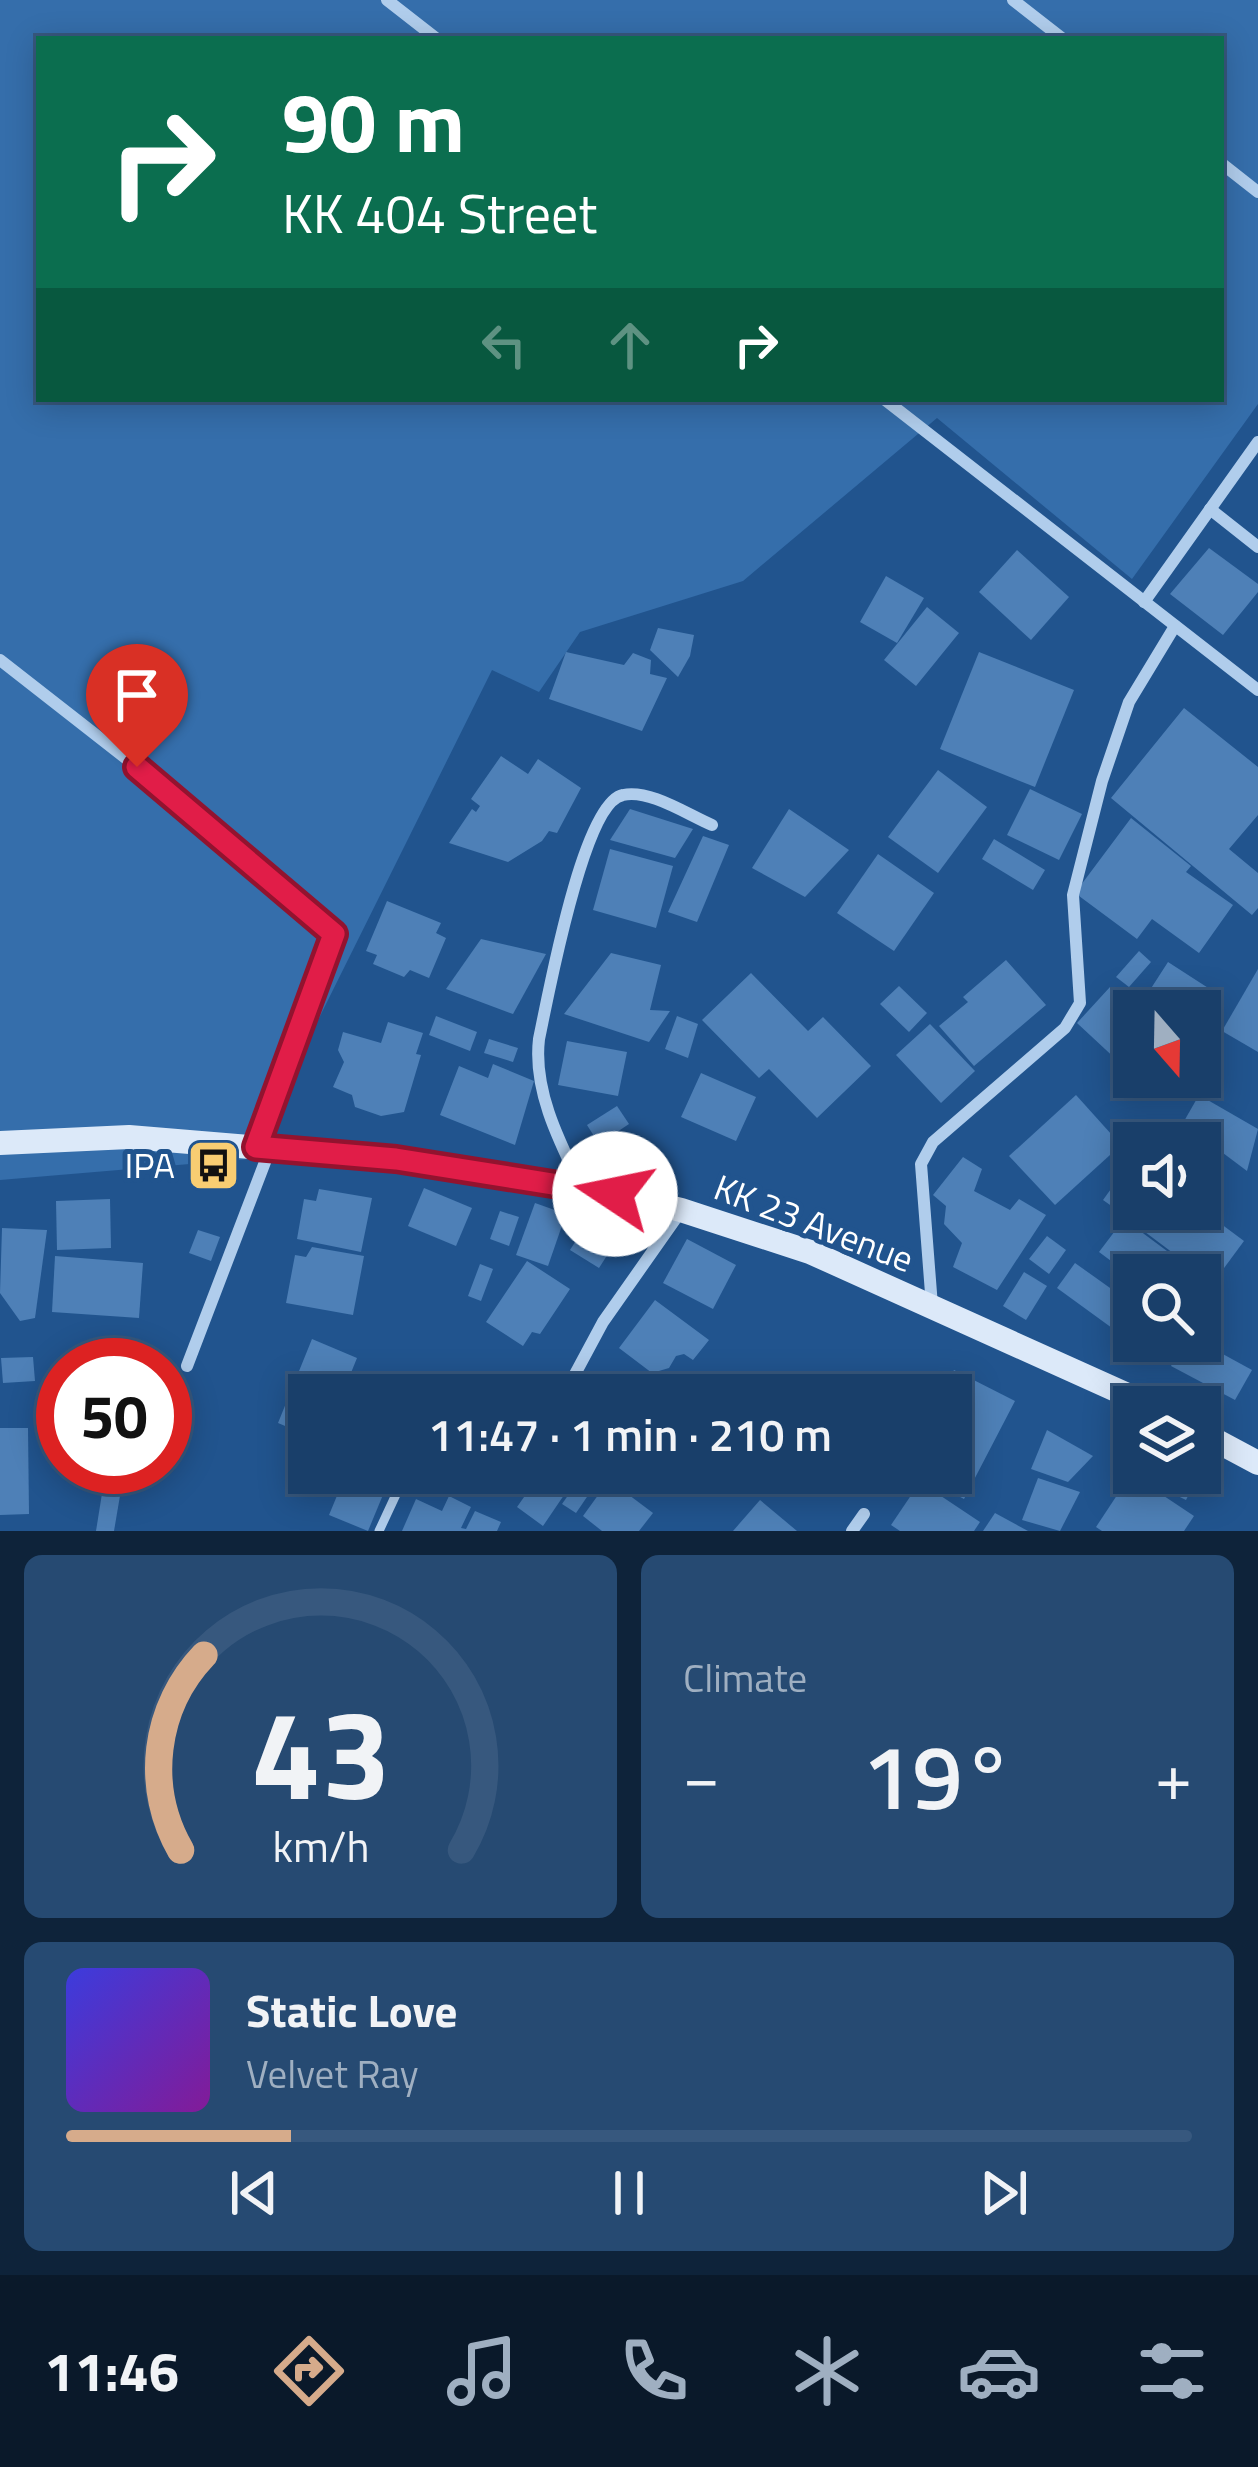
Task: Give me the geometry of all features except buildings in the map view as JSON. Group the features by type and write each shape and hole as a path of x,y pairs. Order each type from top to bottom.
{"main road":[{"name":"KK 23 Avenue","path":"0,1143 129,1137 396,1159 581,1186 681,1210 810,1252 1113,1389"},
{"path":"1221,1443 1258,1463"}],"street":[{"path":"387,0 433,36"},
{"path":"1013,0 1059,36"},
{"path":"1224,165 1258,192"},
{"path":"888,402 1258,690"},
{"path":"1144,602 1258,442"},
{"path":"1210,509 1258,547"},
{"path":"932,1307 921,1164 933,1142 1065,1028 1079,1003 1073,896 1102,781 1129,702 1175,626"},
{"path":"0,660 137,767 334,934 192,1352"},
{"path":"581,1186 561,1145 536,1064 586,844 608,802 625,794 651,799 712,825"},
{"path":"575,1374 603,1322 681,1210"},
{"path":"852,1531 864,1514"}],"lane":[{"path":"379,1531 396,1494"}],"shaded area":[{"path":"0,0 1258,0 1258,404 1132,579 937,418 743,581 580,632 539,692 492,670 249,1159 0,1180"}],"place":[{"name":"IPA","path":"214,1165"}],"route":[{"path":"137,767 334,934 256,1147 396,1159 615,1194"}]}
